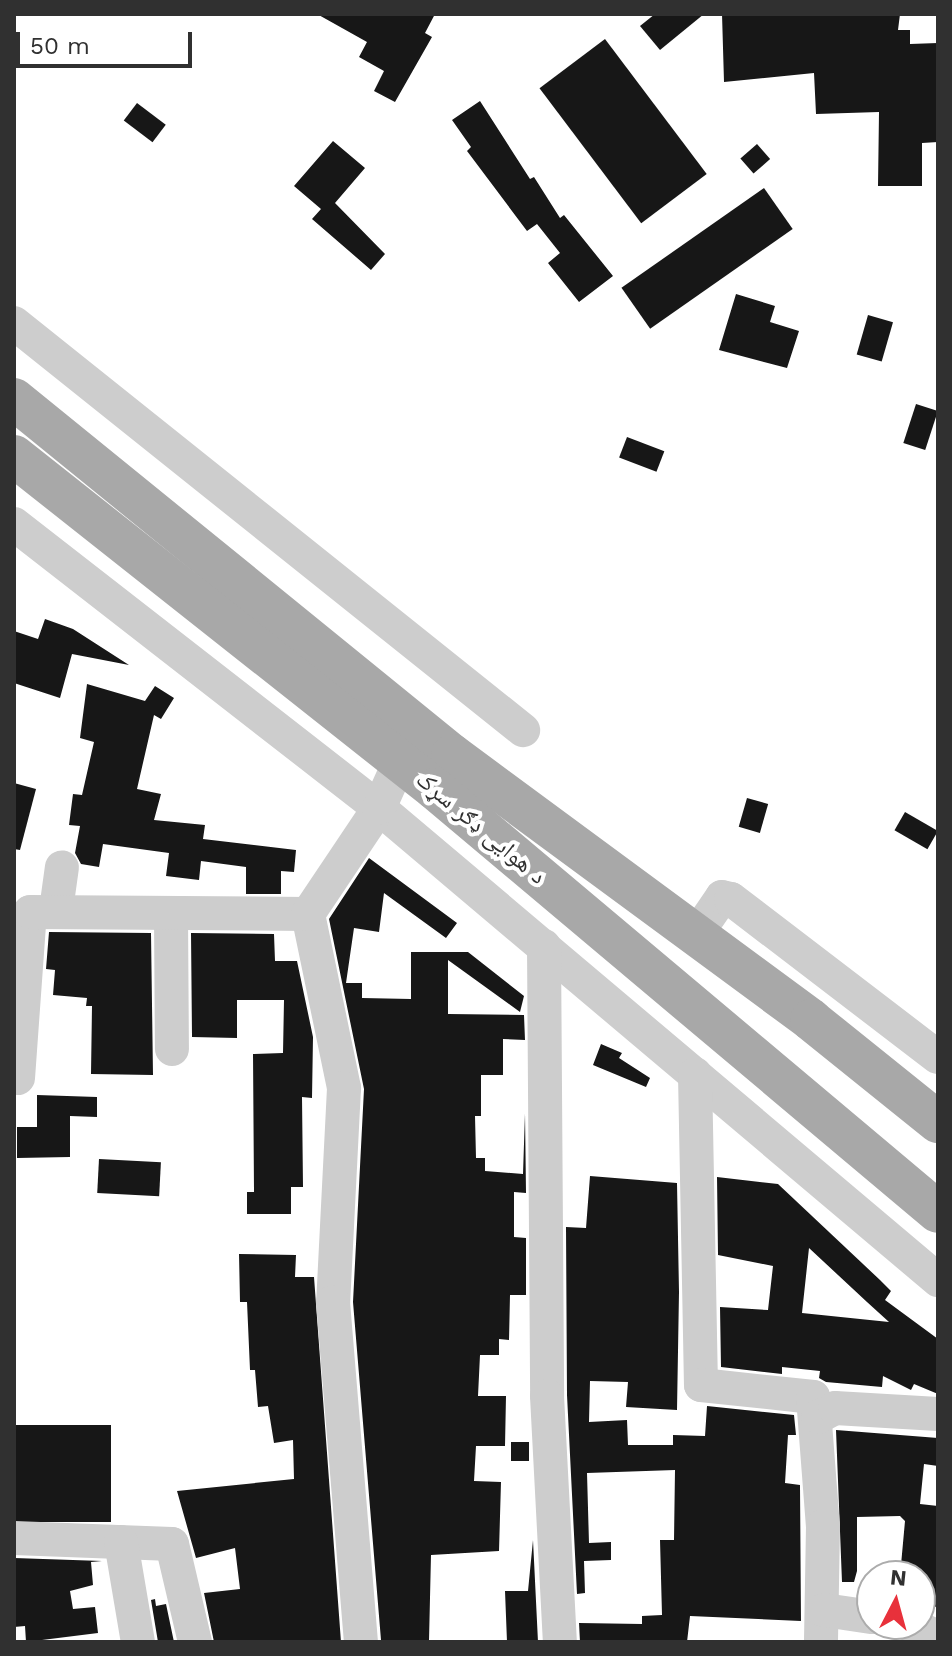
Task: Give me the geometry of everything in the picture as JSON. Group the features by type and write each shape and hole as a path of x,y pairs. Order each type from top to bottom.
{"main road":[{"name":"د هوایی ډګر سړک","path":"14,399 452,755 696,935 938,1122"},
{"name":"د هوایی ډګر سړک","path":"14,456 400,761 938,1212"}],"street":[{"path":"14,323 523,730"},
{"path":"14,524 379,808 938,1280"},
{"path":"361,1642 358,1563 339,1422 333,1302 344,1088 308,914 379,808 400,761"},
{"path":"56,910 62,867"},
{"path":"696,935 722,897 731,899 938,1057"},
{"path":"18,1078 30,912 308,914"},
{"path":"171,915 172,1049"},
{"path":"544,946 547,1396 560,1642"},
{"path":"695,1074 701,1385 813,1397 818,1417 823,1626 856,1620"},
{"path":"818,1417 835,1408 938,1414"},
{"path":"14,1538 172,1544 195,1642"},
{"path":"121,1542 138,1642"}],"building":[{"path":"317,14 435,14 425,33 432,37 395,102 374,91 384,71 359,57 367,42"},
{"path":"655,14 704,14 660,50 640,26"},
{"path":"722,14 900,14 898,30 910,30 910,44 938,43 938,142 922,143 922,186 878,186 879,112 816,114 814,73 724,82"},
{"path":"605,39 707,174 641,223 540,88"},
{"path":"480,101 530,179 534,177 560,218 564,215 613,276 579,302 548,263 560,253 537,224 527,231 467,151 471,147 452,120"},
{"path":"137,103 166,125 153,142 124,121"},
{"path":"333,141 365,168 335,203 385,254 371,270 312,219 321,209 294,186"},
{"path":"757,144 770,159 754,174 740,158"},
{"path":"764,188 793,229 650,329 621,288"},
{"path":"736,294 775,306 770,322 799,331 787,368 719,350"},
{"path":"868,315 893,322 882,362 857,354"},
{"path":"916,404 938,411 925,450 903,443"},
{"path":"627,437 664,451 656,472 619,458"},
{"path":"45,619 73,629 129,665 72,654 60,698 14,683 14,631 38,639"},
{"path":"87,684 145,701 155,686 174,698 161,719 154,715 137,789 161,794 154,820 205,825 203,839 296,850 294,872 281,871 281,894 246,894 246,867 201,861 199,880 166,876 169,853 103,844 99,867 81,864 75,853 80,826 69,825 73,794 82,795 94,742 80,738"},
{"path":"14,783 36,789 20,850 14,849"},
{"path":"747,798 768,804 760,833 739,827"},
{"path":"905,812 938,831 927,849 894,830"},
{"path":"369,858 457,923 446,938 384,893 379,932 354,928 346,983 362,983 362,998 411,999 411,952 468,952 524,996 520,1012 448,960 448,1014 524,1015 525,1040 503,1039 503,1075 481,1075 481,1116 475,1116 476,1158 485,1158 485,1171 523,1174 525,1113 526,1193 514,1192 514,1237 526,1238 526,1295 510,1295 509,1340 499,1339 499,1355 480,1355 478,1396 506,1396 505,1446 476,1446 474,1481 501,1482 499,1551 431,1555 429,1641 381,1640 353,1302 364,1089 329,919"},
{"path":"49,932 151,933 153,1075 91,1074 92,1006 86,1006 87,998 53,995 55,970 46,969"},
{"path":"191,933 274,934 275,961 297,961 313,1037 312,1098 302,1097 303,1187 291,1187 291,1214 247,1214 247,1192 254,1192 253,1054 283,1053 284,1000 237,1000 237,1038 192,1037"},
{"path":"601,1044 622,1053 619,1058 650,1078 646,1087 593,1065"},
{"path":"37,1095 97,1097 97,1117 70,1116 70,1157 17,1158 17,1127 37,1127"},
{"path":"99,1159 161,1162 159,1196 97,1193"},
{"path":"590,1176 677,1183 679,1292 677,1410 626,1407 628,1382 590,1381 589,1422 627,1420 628,1445 673,1445 673,1435 705,1436 707,1406 794,1415 796,1435 788,1435 785,1483 800,1485 801,1621 690,1616 687,1642 580,1642 579,1623 642,1624 642,1616 662,1615 660,1540 674,1540 675,1470 587,1473 589,1543 611,1542 611,1560 584,1561 585,1593 577,1594 567,1395 566,1227 586,1228"},
{"path":"717,1177 778,1184 891,1291 885,1300 938,1339 938,1394 914,1384 911,1390 883,1376 882,1387 826,1382 819,1378 820,1371 782,1367 782,1374 721,1367 720,1307 768,1310 773,1266 718,1255","holes":["809,1248 889,1322 802,1313"]},
{"path":"239,1254 296,1255 295,1277 314,1277 341,1642 214,1642 204,1593 240,1589 235,1548 196,1558 177,1491 294,1479 293,1440 274,1443 268,1406 258,1407 255,1370 250,1370 247,1302 240,1302"},
{"path":"14,1425 111,1425 111,1522 14,1522"},
{"path":"836,1430 938,1438 938,1466 924,1464 920,1504 938,1506 938,1607 936,1560 901,1560 905,1521 900,1516 857,1517 856,1575 854,1582 842,1582"},
{"path":"511,1442 529,1442 529,1461 511,1461"},
{"path":"533,1540 538,1642 507,1642 505,1591 528,1591"},
{"path":"14,1558 102,1561 91,1562 93,1585 70,1591 73,1609 95,1607 98,1633 26,1642 25,1626 14,1627"},
{"path":"155,1599 156,1606 166,1604 174,1642 158,1642 151,1600"}]}
